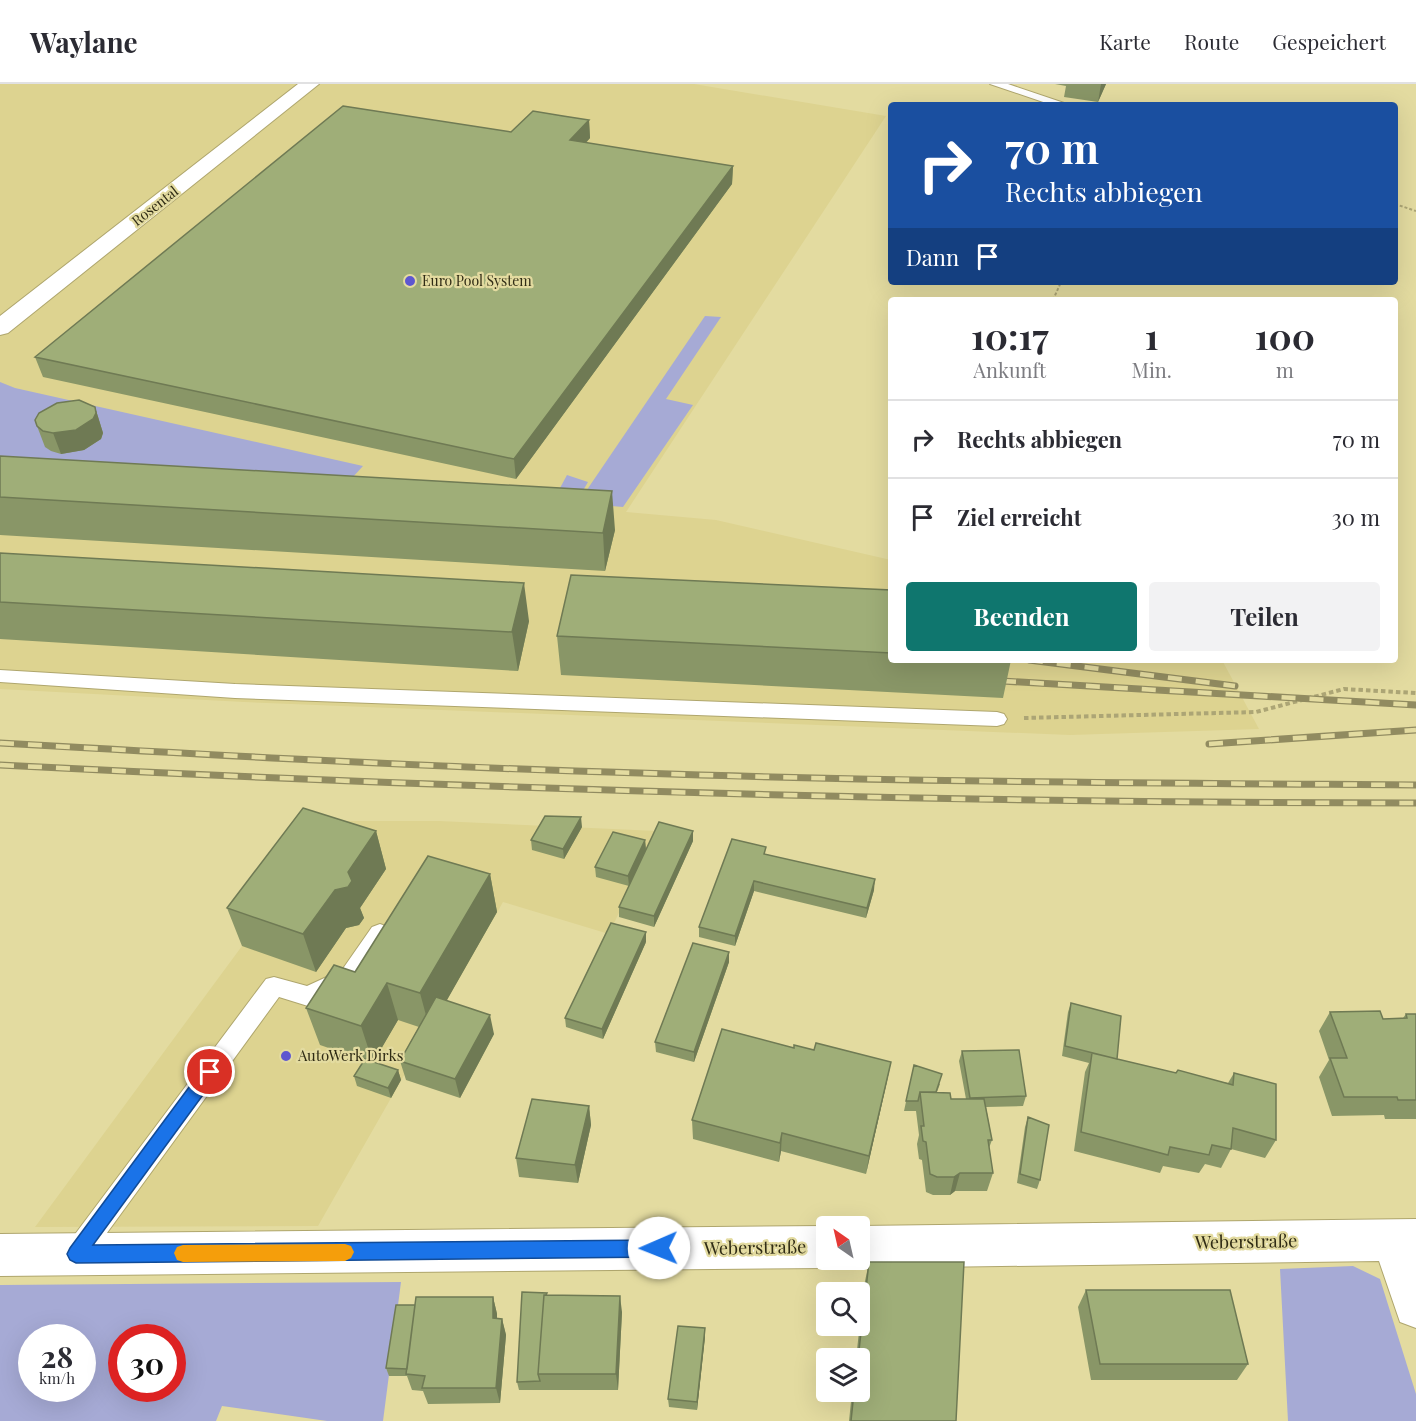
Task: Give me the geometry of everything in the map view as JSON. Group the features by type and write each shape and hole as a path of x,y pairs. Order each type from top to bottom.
{"street":[{"name":"Rosental","path":"0,328 310,84"},
{"name":"Weberstraße","path":"870,1247 1405,1240"},
{"path":"1405,1240 1416,1306"},
{"name":"Weberstraße","path":"0,1255 816,1247"}],"lane":[{"path":"996,84 1054,102"},
{"path":"0,676 235,691 997,719"},
{"path":"76,1254 274,986 308,996 350,977 389,920"}],"path":[{"path":"1398,205 1416,211"},
{"path":"997,719 1256,712 1344,688 1416,693"}],"shaded area":[{"path":"0,84 694,84 886,116 626,512 716,520 888,559 888,663 1224,663 1259,729 1070,735 244,702 0,689"},
{"path":"705,316 721,317 666,399 693,405 623,507 578,503"},
{"path":"0,382 15,388 363,466 352,478 551,496 560,488 567,475 588,482 571,511 0,486"},
{"path":"334,821 439,821 657,831 609,934 503,902 318,1226 35,1227"},
{"path":"1353,1266 1380,1279 1416,1394 1416,1421 1288,1421 1280,1269"},
{"path":"401,1282 383,1421 327,1421 222,1406 216,1421 0,1421 0,1285"}],"building":[{"name":"Euro Pool System","path":"343,106 511,132 533,111 589,120 570,140 733,166 514,459 35,357"},
{"path":"79,400 95,407 96,413 93,419 76,430 53,433 43,431 37,426 35,420 39,413 57,403"},
{"path":"0,456 612,491 603,533 0,497"},
{"path":"0,553 524,583 512,632 0,602"},
{"path":"571,575 888,590 888,653 557,636"},
{"path":"303,808 376,831 348,872 352,881 348,887 335,890 303,934 227,908"},
{"path":"545,816 581,817 563,849 531,840"},
{"path":"659,822 693,831 654,916 619,907"},
{"path":"613,832 645,840 628,876 595,867"},
{"path":"732,839 766,847 764,854 875,879 867,908 754,881 735,936 699,927"},
{"path":"428,856 490,874 420,993 387,983 361,1026 306,1008 334,965 355,972"},
{"path":"611,923 646,932 602,1029 565,1018"},
{"path":"693,943 729,952 694,1052 655,1042"},
{"path":"436,997 490,1015 455,1079 400,1061"},
{"path":"1071,1003 1121,1016 1117,1059 1065,1046"},
{"path":"1380,1011 1383,1019 1407,1018 1406,1014 1416,1014 1416,1100 1398,1100 1397,1097 1344,1097 1330,1058 1347,1058 1330,1012"},
{"path":"722,1029 794,1048 794,1045 814,1050 816,1043 891,1062 869,1156 782,1133 780,1143 692,1120"},
{"path":"1019,1050 1026,1096 970,1098 962,1051"},
{"path":"1092,1053 1176,1073 1178,1070 1233,1085 1234,1073 1276,1084 1276,1140 1233,1128 1231,1149 1212,1145 1209,1155 1170,1147 1168,1155 1081,1132"},
{"path":"365,1059 398,1070 388,1088 354,1076"},
{"path":"914,1065 942,1074 936,1092 920,1092 918,1101 906,1101"},
{"path":"920,1092 950,1093 951,1099 984,1099 992,1140 988,1140 993,1173 960,1173 954,1177 937,1177 930,1174 926,1142 923,1141 921,1126 924,1126"},
{"path":"532,1099 589,1106 575,1165 516,1158"},
{"path":"1028,1117 1049,1125 1040,1180 1020,1174"},
{"path":"870,1262 964,1262 956,1421 851,1421 853,1402 870,1402 870,1348 859,1348 861,1336 870,1336 870,1282 867,1282"},
{"path":"1086,1290 1230,1290 1248,1364 1100,1364"},
{"path":"522,1292 547,1293 544,1295 538,1374 540,1381 517,1382"},
{"path":"544,1295 620,1296 616,1374 538,1374"},
{"path":"416,1297 493,1297 493,1318 502,1319 496,1388 422,1388 425,1376 406,1374"},
{"path":"396,1305 415,1305 407,1369 386,1368"},
{"path":"678,1326 705,1328 697,1402 668,1399"}],"railway":[{"path":"1053,663 1235,686"},
{"path":"1002,681 1416,705"},
{"path":"1209,744 1416,730"},
{"path":"0,743 400,764 737,776 1028,782 1416,785"},
{"path":"0,765 177,774 708,793 1062,800 1416,803"}],"slow traffic":[{"path":"183,1253 345,1252"}],"place":[{"name":"Euro Pool System","path":"410,281"},
{"name":"AutoWerk Dirks","path":"286,1056"}],"route":[{"path":"210,1072 76,1254 659,1248"}]}
